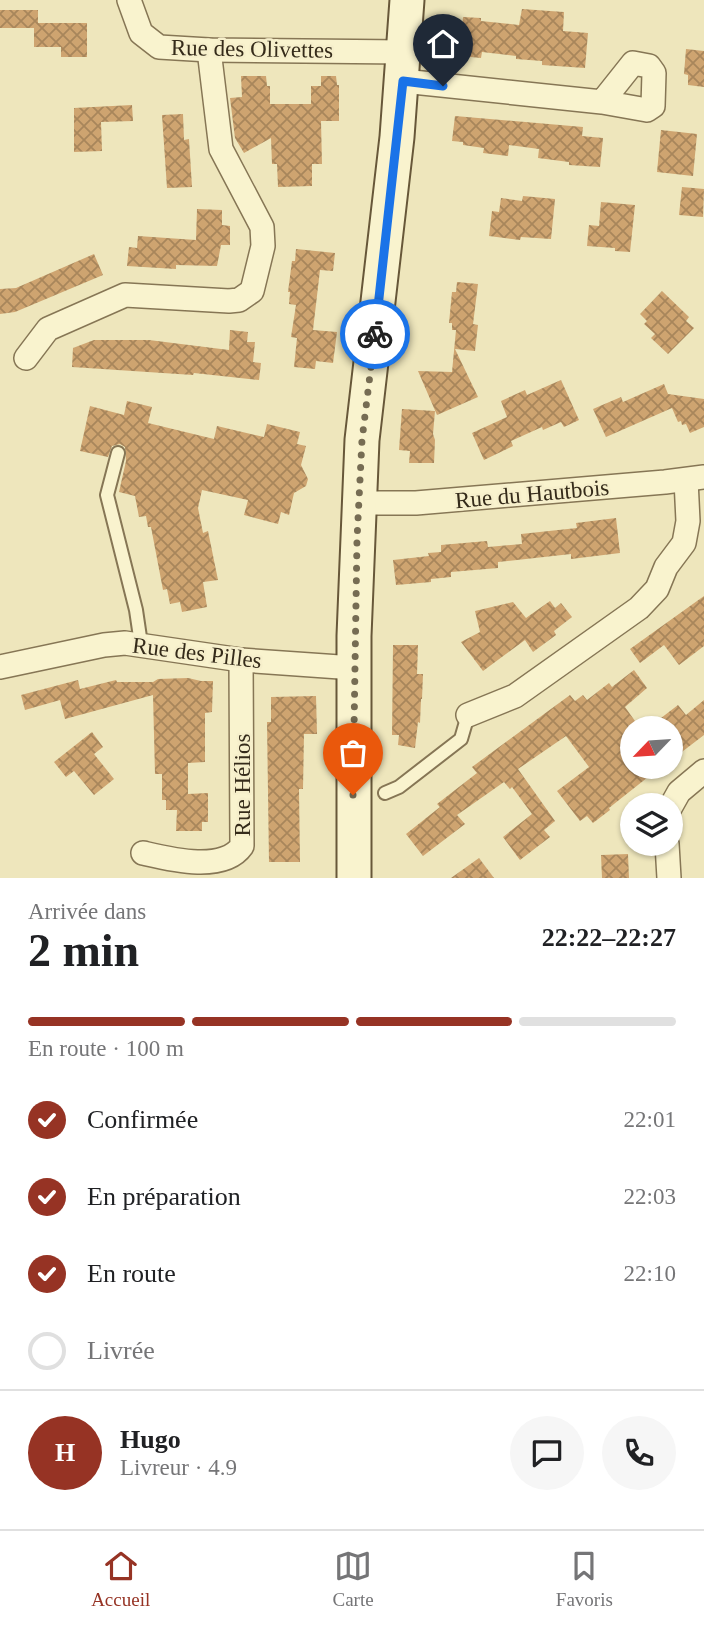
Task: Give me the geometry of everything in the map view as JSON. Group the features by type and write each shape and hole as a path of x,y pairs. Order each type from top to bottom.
{"street":[{"name":"Rue des Olivettes","path":"129,0 141,33 159,47 404,67 602,102"},
{"path":"354,878 354,668 362,440 404,67 407,0"},
{"path":"26,358 48,329 125,295 229,301 239,300 252,291 263,246 262,228 221,149 209,50"},
{"path":"468,715 515,696 648,599 657,589 666,567 684,543 695,478"},
{"name":"Rue du Hautbois","path":"359,503 416,503 695,478"},
{"name":"Rue des Pilles","path":"0,667 104,645 141,644 242,660 354,668"},
{"name":"Rue Hélios","path":"142,853 183,862 229,858 236,855 242,846 242,660"},
{"path":"678,793 704,771"},
{"path":"668,856 669,878"}],"lane":[{"path":"117,453 107,495 136,610 141,644"},
{"path":"385,793 399,788 461,739 468,715"}],"building":[{"path":"522,9 564,12 563,31 588,33 585,68 542,65 542,61 482,52 481,58 460,56 463,17 519,25"},
{"path":"0,10 38,10 38,23 87,23 87,57 61,57 61,47 34,47 34,28 0,28"},
{"path":"686,49 704,51 704,87 688,85 688,75 684,74"},
{"path":"241,76 266,76 267,86 270,86 270,104 311,104 311,86 321,86 321,76 336,76 339,85 339,121 321,121 322,164 312,164 312,186 278,187 277,164 272,164 271,138 244,153 235,138 230,98 242,97"},
{"path":"132,105 133,121 101,122 102,151 74,152 74,108"},
{"path":"183,114 184,140 189,139 192,187 167,188 162,115"},
{"path":"455,116 583,127 582,136 603,138 600,167 569,165 569,162 538,158 539,149 509,145 508,156 483,153 484,148 452,141"},
{"path":"661,130 697,134 693,176 657,172"},
{"path":"682,187 704,189 703,217 679,215"},
{"path":"523,196 555,199 551,239 521,237 520,240 489,236 492,211 499,212 501,198 522,201"},
{"path":"601,202 635,205 630,252 587,246 589,225 599,226"},
{"path":"197,209 222,210 222,225 230,226 230,245 221,245 217,266 176,265 176,269 127,266 129,247 137,248 138,236 196,240"},
{"path":"296,249 335,253 333,271 320,270 313,330 337,332 333,363 316,361 315,369 294,367 297,338 291,337 296,305 289,304 288,292"},
{"path":"94,254 103,275 15,312 0,314 0,289 16,288"},
{"path":"457,282 478,284 473,324 478,325 475,351 455,349 478,397 437,415 418,371 452,372 456,330 452,330 452,323 449,323 452,292 456,292"},
{"path":"662,291 689,317 686,321 694,328 668,354 651,338 655,334 644,324 647,321 640,314"},
{"path":"230,330 248,332 247,342 255,342 253,362 261,363 259,380 194,373 72,367 73,348 94,340 149,340 229,350"},
{"path":"561,380 579,420 564,427 561,422 543,430 542,427 511,441 513,446 484,460 472,433 507,417 501,401 525,390 527,395"},
{"path":"664,384 668,394 704,399 704,427 690,433 686,424 678,422 672,408 606,437 593,409 621,397 623,402"},
{"path":"127,401 152,407 148,423 214,439 217,426 264,437 267,424 300,432 297,444 306,446 301,465 308,479 306,486 294,493 289,515 281,512 278,524 244,515 248,500 202,490 198,508 203,533 208,531 218,580 203,582 207,607 182,612 180,602 170,604 167,589 163,590 151,527 148,527 146,516 139,517 135,496 119,492 126,461 125,447 120,444 112,446 108,457 80,451 90,406 124,415"},
{"path":"402,409 435,411 434,463 409,463 410,451 399,450"},
{"path":"616,518 620,553 571,559 571,554 498,562 498,568 451,572 451,577 431,579 431,582 396,585 393,560 429,556 428,553 441,552 441,545 487,541 488,547 522,544 521,534 577,528 576,523"},
{"path":"704,596 704,646 679,665 664,645 640,663 630,649"},
{"path":"550,601 555,608 561,603 572,617 554,631 556,635 533,652 525,640 483,671 461,642 480,632 475,611 513,602 526,618"},
{"path":"393,645 418,645 417,674 423,674 420,723 418,722 415,748 398,745 399,735 392,735"},
{"path":"634,670 647,688 625,707 631,716 620,716 620,779 646,779 628,793 620,793 620,799 593,823 587,816 580,821 557,791 589,767 566,736 518,769 555,821 544,830 550,837 520,860 503,837 532,814 512,787 510,789 504,782 457,815 465,824 423,856 406,834 440,807 437,804 477,773 472,767 570,695 575,701 583,695 587,700 609,683 612,687"},
{"path":"158,679 213,681 212,712 205,713 205,762 188,763 188,794 208,793 208,822 202,822 202,831 176,831 177,810 166,810 166,800 162,800 162,774 155,774 153,695 65,719 60,700 25,710 21,695 78,680 80,689 116,680 153,682"},
{"path":"316,696 317,734 304,734 303,789 299,789 300,862 269,862 267,722 271,722 271,697"},
{"path":"704,700 704,735 683,751 683,716 664,716 678,705 686,715"},
{"path":"92,732 103,747 94,754 114,779 94,795 74,771 66,777 54,762"},
{"path":"601,855 628,856 629,878 602,878"},
{"path":"479,858 494,878 451,878"}],"way so far":[{"path":"353,795 357,539 362,440 375,334"}],"route":[{"path":"375,334 403,81 443,86"}]}
